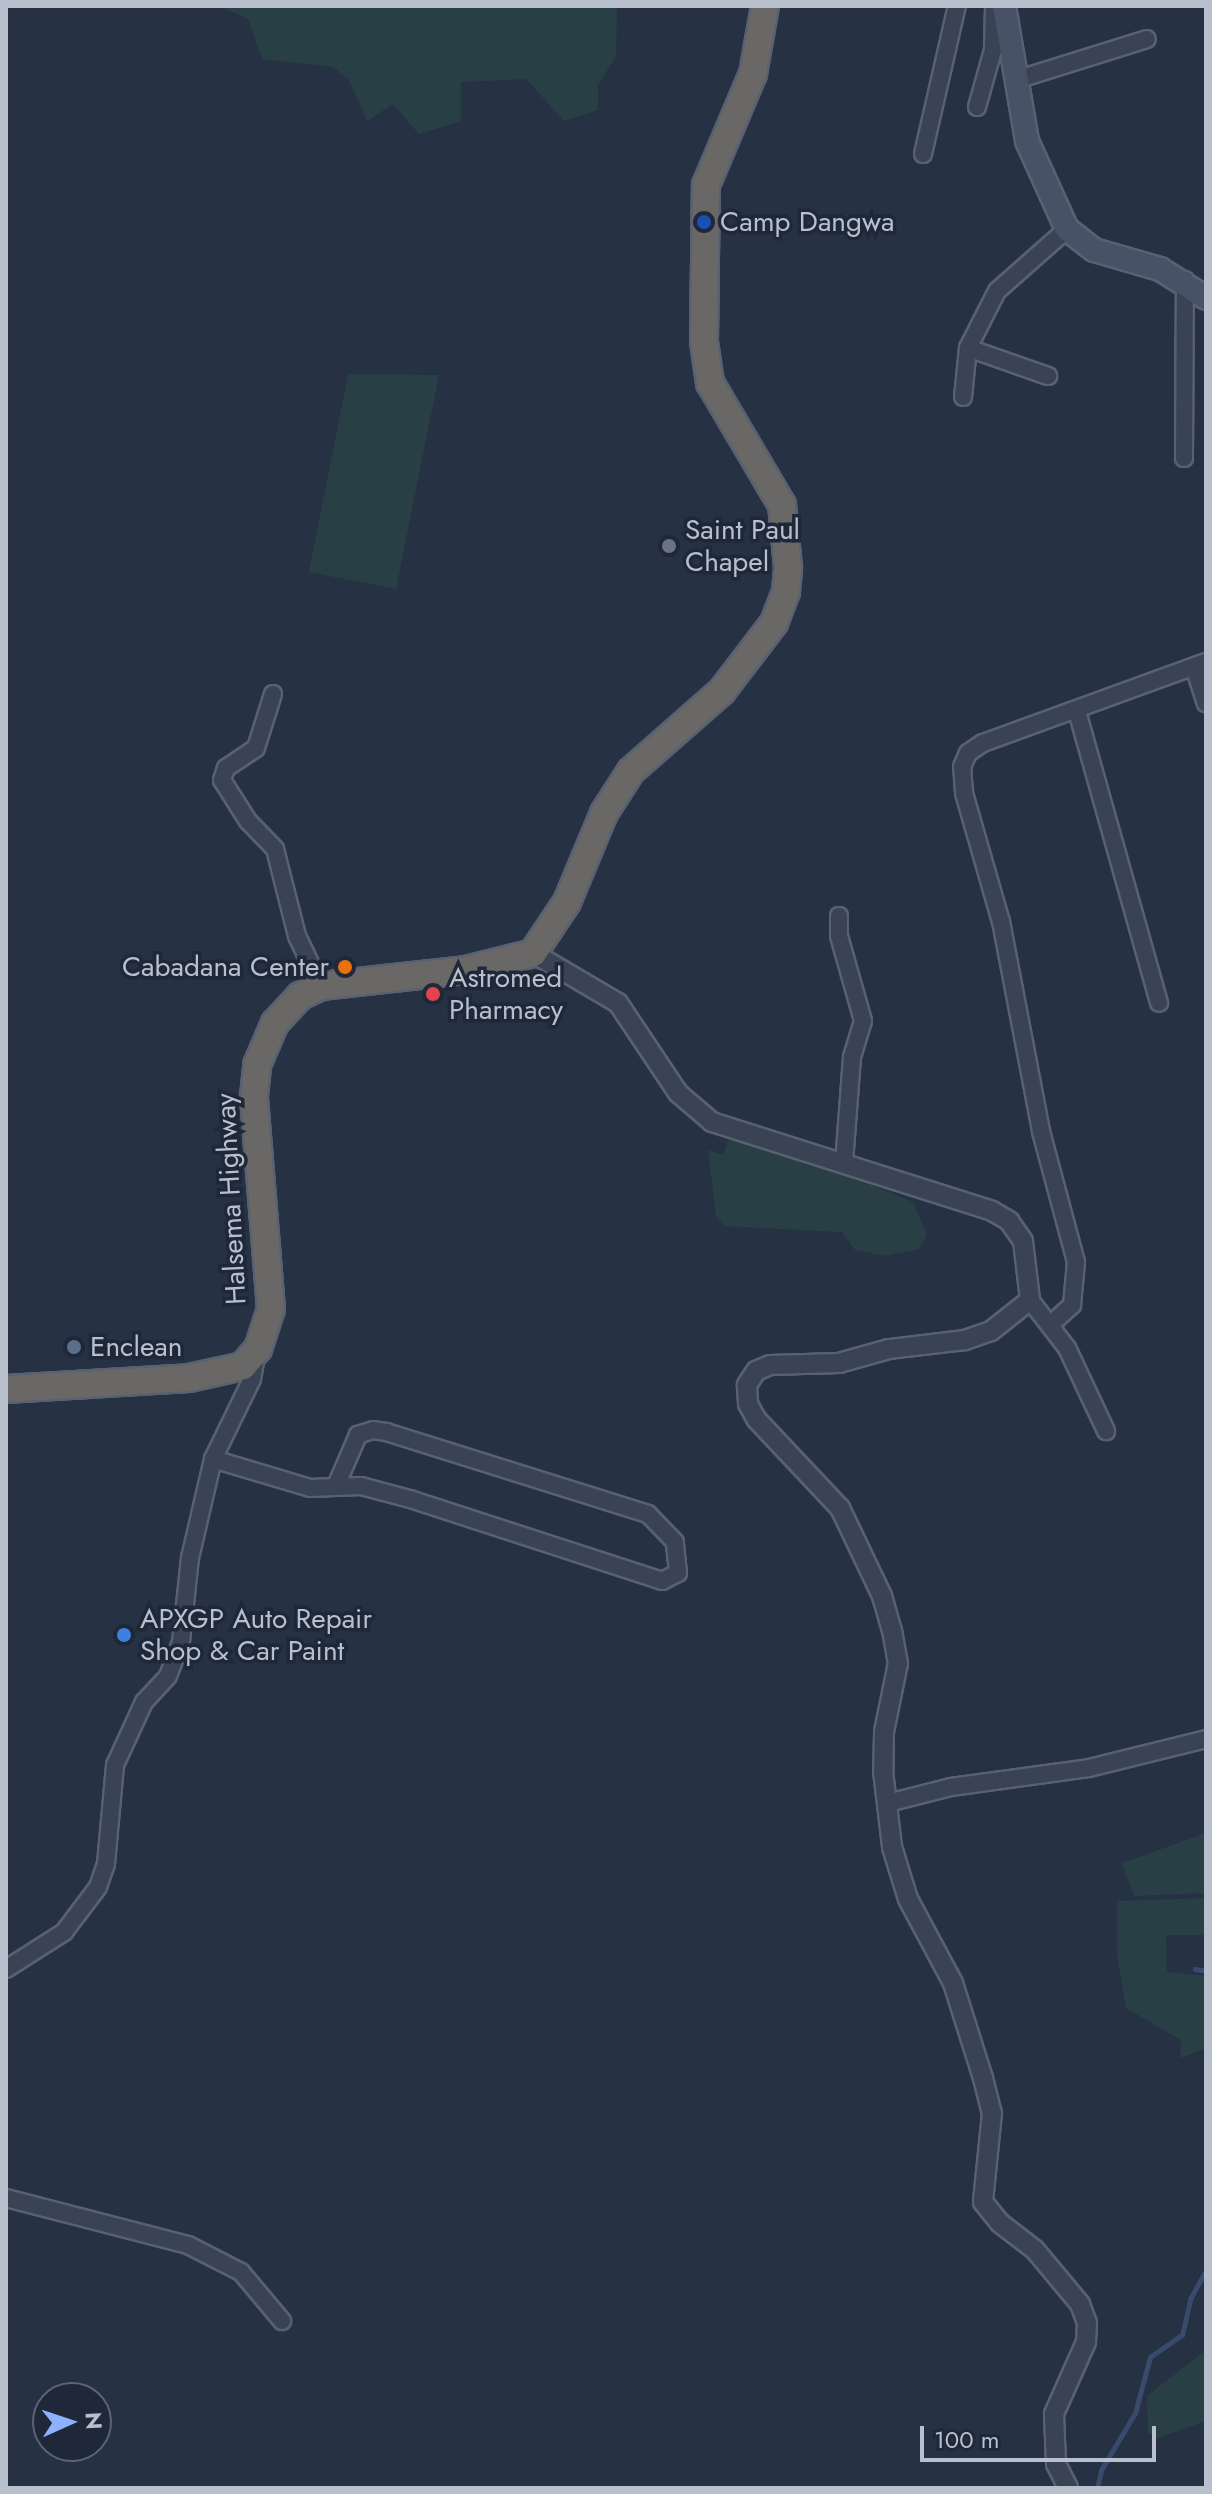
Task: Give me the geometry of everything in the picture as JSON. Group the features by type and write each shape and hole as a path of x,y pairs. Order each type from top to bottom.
{"highway":[{"path":"533,953 567,902 620,787 755,653 786,592 782,505 710,383 704,342 706,185 753,74 765,6"},
{"name":"Halsema Highway","path":"258,1349 271,1309 256,1140 257,1065 264,1041 285,1011 321,986 465,970 533,953"},
{"path":"6,1389 200,1376 243,1366 258,1349"}],"main road":[{"path":"1004,8 1035,167 1067,229 1094,250 1185,280 1206,298"}],"street":[{"path":"923,154 957,6"},
{"path":"977,107 1004,8"},
{"path":"1016,80 1147,39"},
{"path":"963,397 968,348 1009,276 1067,229"},
{"path":"1184,458 1185,280"},
{"path":"968,348 1048,376"},
{"path":"1050,1325 1072,1305 1076,1262 1041,1131 1001,922 964,793 962,767 968,753 983,743 1200,665 1206,703"},
{"path":"273,694 256,748 221,776 248,821 275,849 297,936 321,986"},
{"path":"1077,711 1159,1003"},
{"path":"839,916 839,936 863,1021 852,1057 844,1164"},
{"path":"533,953 618,1003 678,1093 712,1122 992,1211 1009,1221 1023,1241 1030,1300 1081,1373 1106,1431"},
{"path":"1030,1300 1015,1316 965,1340 889,1349 839,1363 770,1365 756,1371 747,1385 748,1404 757,1420 840,1508 882,1596 898,1663 884,1732 888,1803 898,1873 953,1983 992,2113 983,2202 1000,2223 1035,2250 1080,2304 1087,2323 1086,2342 1054,2414 1056,2464 1068,2488"},
{"path":"6,1969 64,1932 98,1887 106,1864 115,1765 144,1702 168,1676 181,1642 190,1558 213,1459 252,1379 258,1349"},
{"path":"213,1459 310,1488 336,1486 410,1499 646,1577 668,1581 678,1573 675,1542 648,1514 387,1432 373,1430 358,1435 336,1486"},
{"path":"888,1803 951,1787 1089,1768 1206,1739"},
{"path":"6,2198 188,2245 241,2272 282,2321"}],"green space":[{"path":"220,6 617,6 616,56 598,85 598,110 564,121 526,79 461,82 461,121 419,134 393,104 367,121 349,80 333,67 262,59 248,19"},
{"path":"348,374 439,375 396,589 309,572"},
{"path":"729,1138 801,1156 913,1202 927,1235 919,1249 886,1256 855,1250 842,1232 724,1226 716,1216 708,1150 723,1155"},
{"path":"1206,1833 1206,1893 1134,1896 1122,1863"},
{"path":"1206,1898 1206,1935 1166,1935 1167,1972 1206,1976 1206,2048 1180,2058 1181,2040 1126,2008 1117,1954 1117,1901"},
{"path":"1206,2350 1206,2421 1157,2438 1148,2433 1147,2396"}],"waterway":[{"path":"1195,1969 1206,1971"},
{"path":"1097,2488 1101,2470 1135,2413 1150,2357 1182,2335 1190,2299 1206,2270"}],"place":[{"name":"Camp Dangwa","path":"704,222"},
{"name":"Saint Paul Chapel","path":"669,546"},
{"name":"Cabadana Center","path":"345,967"},
{"name":"Astromed Pharmacy","path":"433,994"},
{"name":"Enclean","path":"74,1347"},
{"name":"APXGP Auto Repair Shop & Car Paint","path":"124,1635"}]}
